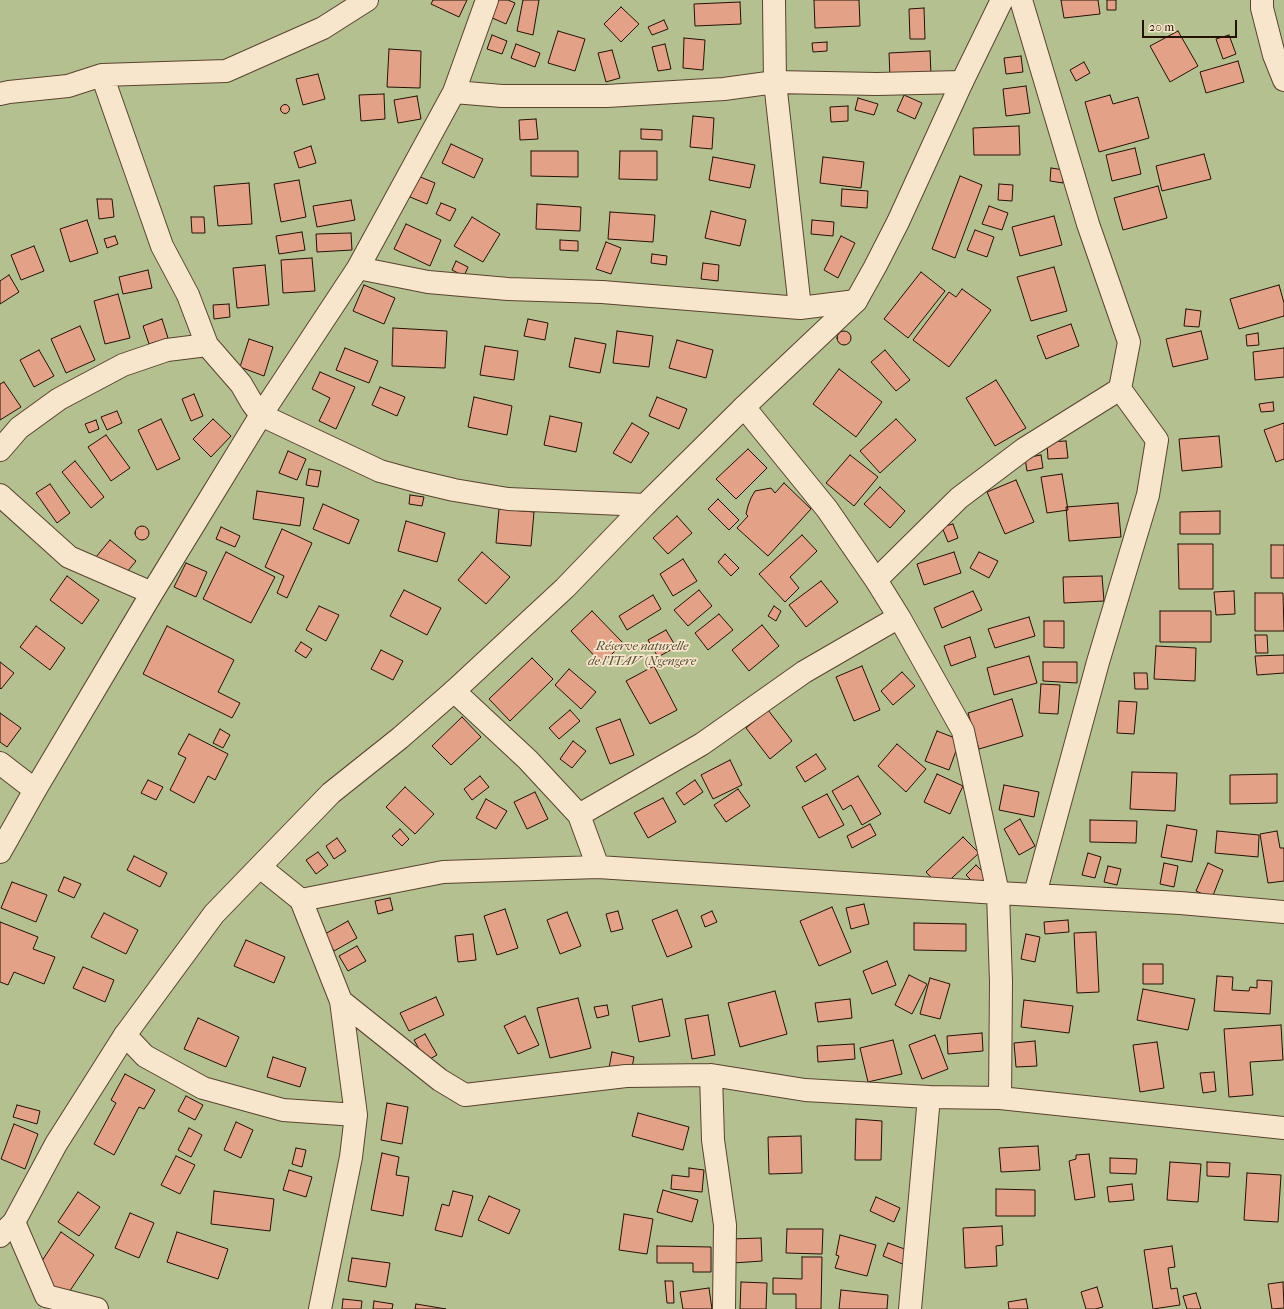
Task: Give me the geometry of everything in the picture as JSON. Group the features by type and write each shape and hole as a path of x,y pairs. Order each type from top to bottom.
{"street":[{"path":"0,94 68,86 102,75 226,71 323,28 366,0"},
{"path":"0,852 152,593 261,415 358,268 454,92 487,0"},
{"path":"774,0 775,82 800,308"},
{"path":"97,1309 46,1296 7,1229 56,1144 125,1035 214,914 331,793 400,738 454,691 565,588 645,505 744,407 856,301 895,228 962,82 1002,0"},
{"path":"1021,0 1088,224 1129,342 1120,389 1157,440 1148,495 1098,662 1035,894"},
{"path":"1262,0 1262,8 1274,54 1284,80"},
{"path":"102,75 162,246 188,295 207,345 241,384 261,415 380,471 416,481 508,499 645,505"},
{"path":"454,92 502,96 607,96 724,89 775,82 876,84 962,82"},
{"path":"358,268 428,282 508,289 602,292 800,308 856,301"},
{"path":"0,450 18,428 59,399 123,365 168,350 207,345"},
{"path":"876,580 959,498 1024,449 1120,389"},
{"path":"744,407 827,508 876,580 899,617 963,731 998,893 1001,982 1000,1098"},
{"path":"0,495 69,557 152,593"},
{"path":"579,815 702,744 804,672 899,617"},
{"path":"454,691 528,760 579,815 598,867"},
{"path":"0,763 35,790"},
{"path":"260,867 301,900 341,1001 356,1115 351,1157 320,1309"},
{"path":"301,900 443,872 598,867 998,893 1180,903 1284,912"},
{"path":"341,1001 440,1080 465,1095 626,1076 711,1075 804,1090 929,1098 1000,1098 1284,1128"},
{"path":"125,1035 145,1056 203,1088 282,1110 356,1115"},
{"path":"711,1075 713,1140 725,1225 724,1309"},
{"path":"910,1309 929,1098"}],"green space":[{"name":"Réserve naturelle de l'ITAV (Ngengere","path":"0,0 1284,0 1284,1309 0,1309"}],"building":[{"path":"433,0 467,0 459,17 431,4"},
{"path":"498,0 508,0 515,3 506,24 490,17"},
{"path":"523,0 539,0 533,35 517,31"},
{"path":"814,0 859,0 860,26 815,28"},
{"path":"1061,0 1098,0 1100,14 1064,18"},
{"path":"1107,0 1116,0 1116,10 1107,10"},
{"path":"740,2 741,24 695,26 694,4"},
{"path":"621,7 639,24 621,42 604,24"},
{"path":"924,8 925,39 910,39 909,9"},
{"path":"664,20 668,29 652,35 648,27"},
{"path":"558,31 585,39 575,71 548,63"},
{"path":"1178,31 1198,66 1170,82 1150,46"},
{"path":"492,35 507,41 502,54 487,49"},
{"path":"1229,35 1236,54 1223,59 1216,39"},
{"path":"684,38 705,40 703,70 683,68"},
{"path":"827,42 827,51 813,52 812,43"},
{"path":"516,44 540,53 535,67 511,58"},
{"path":"665,44 671,69 658,71 652,47"},
{"path":"389,49 421,51 420,88 387,87"},
{"path":"612,50 620,78 606,82 598,53"},
{"path":"930,51 931,75 890,77 889,53"},
{"path":"1021,56 1023,72 1006,74 1004,58"},
{"path":"1238,61 1244,82 1206,93 1200,72"},
{"path":"1084,62 1090,73 1076,81 1070,70"},
{"path":"318,74 325,99 303,105 296,79"},
{"path":"1026,86 1030,113 1006,116 1003,89"},
{"path":"384,94 385,119 361,121 359,95"},
{"path":"904,95 922,103 915,119 897,111"},
{"path":"1110,95 1113,104 1138,97 1149,138 1099,152 1085,102"},
{"path":"417,96 421,119 398,123 394,100"},
{"path":"858,98 878,104 874,115 855,110"},
{"path":"285,104 290,109 285,114 280,109"},
{"path":"848,106 848,121 831,122 830,107"},
{"path":"693,116 714,118 712,149 690,147"},
{"path":"536,119 538,139 520,140 519,120"},
{"path":"1019,126 1020,155 974,155 973,128"},
{"path":"641,129 662,130 662,140 641,139"},
{"path":"451,144 483,159 474,178 442,163"},
{"path":"311,146 316,163 299,168 294,152"},
{"path":"1135,148 1141,174 1112,181 1106,155"},
{"path":"531,151 578,151 578,177 531,176"},
{"path":"620,151 657,151 657,180 619,179"},
{"path":"1204,154 1211,179 1162,191 1156,166"},
{"path":"713,157 755,165 750,188 709,180"},
{"path":"823,157 864,162 861,188 820,183"},
{"path":"1051,168 1064,170 1063,183 1050,181"},
{"path":"418,176 435,183 427,204 410,197"},
{"path":"960,176 982,185 955,258 932,249"},
{"path":"299,180 306,217 281,222 274,184"},
{"path":"249,183 252,224 218,226 214,186"},
{"path":"999,184 1013,185 1012,201 998,200"},
{"path":"1158,186 1167,218 1123,230 1114,198"},
{"path":"842,189 868,191 867,208 841,206"},
{"path":"97,199 112,199 114,217 99,219"},
{"path":"351,200 355,220 317,227 313,206"},
{"path":"441,203 456,209 450,221 436,214"},
{"path":"537,204 581,207 580,231 536,229"},
{"path":"989,206 1008,213 1002,230 982,224"},
{"path":"711,211 746,220 740,246 705,238"},
{"path":"610,212 655,215 653,242 608,239"},
{"path":"1054,216 1062,245 1020,256 1012,227"},
{"path":"191,217 204,217 205,233 192,233"},
{"path":"472,217 500,234 483,262 454,246"},
{"path":"87,220 98,253 70,262 60,229"},
{"path":"812,220 834,222 833,236 811,234"},
{"path":"406,224 441,240 430,266 394,249"},
{"path":"975,230 994,237 987,257 967,250"},
{"path":"302,232 305,250 279,254 276,236"},
{"path":"351,233 352,250 317,252 316,234"},
{"path":"115,236 118,244 107,248 104,239"},
{"path":"841,236 855,243 838,278 824,270"},
{"path":"560,240 578,241 578,251 560,250"},
{"path":"606,242 621,248 611,274 596,269"},
{"path":"34,246 44,271 21,280 11,255"},
{"path":"652,254 667,256 666,265 651,263"},
{"path":"312,258 315,291 283,293 281,260"},
{"path":"456,261 468,267 464,276 452,270"},
{"path":"703,263 719,265 718,281 701,279"},
{"path":"265,265 269,305 237,308 233,268"},
{"path":"1054,267 1067,311 1031,321 1017,277"},
{"path":"148,270 152,288 123,294 119,277"},
{"path":"921,272 945,291 908,338 884,319"},
{"path":"9,275 19,292 0,304 0,281"},
{"path":"364,285 395,298 384,324 353,311"},
{"path":"1279,285 1284,303 1284,316 1239,329 1230,299"},
{"path":"962,289 991,310 949,367 913,340 949,292 956,297"},
{"path":"118,294 130,338 105,344 94,301"},
{"path":"229,304 230,317 214,319 213,305"},
{"path":"1186,309 1201,311 1199,327 1184,326"},
{"path":"162,319 168,338 149,344 143,326"},
{"path":"528,319 548,323 545,340 524,336"},
{"path":"1071,324 1079,346 1046,359 1037,336"},
{"path":"80,326 95,360 66,373 51,339"},
{"path":"393,328 447,331 445,368 392,366"},
{"path":"617,331 653,336 649,367 613,363"},
{"path":"841,331 847,331 851,335 851,341 847,345 841,345 837,341 837,335"},
{"path":"1201,331 1208,359 1173,367 1166,339"},
{"path":"1258,333 1259,345 1247,346 1246,335"},
{"path":"575,338 606,344 600,373 569,367"},
{"path":"249,339 273,347 264,376 240,367"},
{"path":"677,340 713,350 706,378 669,368"},
{"path":"485,346 518,351 514,380 480,375"},
{"path":"345,348 378,361 369,383 336,370"},
{"path":"1284,348 1284,377 1255,380 1253,352"},
{"path":"39,350 54,376 34,387 20,360"},
{"path":"885,350 910,380 896,391 871,362"},
{"path":"839,369 882,402 856,437 813,404"},
{"path":"320,372 355,387 336,429 319,421 330,398 312,389"},
{"path":"996,380 1026,428 995,446 966,398"},
{"path":"4,382 21,407 0,420 0,384"},
{"path":"380,387 405,397 397,416 372,405"},
{"path":"194,394 203,416 191,421 182,399"},
{"path":"474,397 512,406 507,435 468,427"},
{"path":"657,397 687,409 679,429 649,416"},
{"path":"1273,402 1274,411 1261,412 1259,404"},
{"path":"117,411 122,423 107,430 101,417"},
{"path":"550,416 582,423 576,452 544,445"},
{"path":"161,419 180,459 157,470 138,430"},
{"path":"213,419 231,436 211,457 193,439"},
{"path":"896,419 916,440 880,473 860,451"},
{"path":"96,420 99,429 89,433 85,424"},
{"path":"632,423 649,433 631,463 613,453"},
{"path":"1284,423 1284,459 1276,462 1264,430"},
{"path":"106,435 130,468 111,481 88,447"},
{"path":"1219,436 1222,467 1182,471 1179,439"},
{"path":"1066,441 1068,458 1048,459 1047,442"},
{"path":"748,449 767,468 736,499 716,479"},
{"path":"288,451 306,459 297,480 279,473"},
{"path":"850,455 878,477 854,506 826,483"},
{"path":"1041,455 1043,468 1027,471 1025,458"},
{"path":"75,461 104,497 91,508 62,472"},
{"path":"309,469 321,471 318,487 306,485"},
{"path":"1062,474 1068,510 1047,513 1041,477"},
{"path":"1016,480 1034,522 1005,534 987,492"},
{"path":"784,483 811,509 768,556 737,528 748,516 746,514 748,506 755,491 771,488 775,493"},
{"path":"50,484 70,513 57,523 36,493"},
{"path":"880,487 905,511 890,528 864,504"},
{"path":"257,491 304,498 300,526 253,519"},
{"path":"410,495 424,497 422,506 409,504"},
{"path":"718,499 739,520 729,530 708,509"},
{"path":"1118,503 1121,537 1069,541 1066,507"},
{"path":"323,504 359,520 349,544 313,529"},
{"path":"499,509 534,512 531,546 496,543"},
{"path":"1220,511 1220,534 1180,534 1180,512"},
{"path":"677,516 692,533 668,554 653,538"},
{"path":"406,521 445,533 437,562 398,551"},
{"path":"953,524 958,538 948,542 942,527"},
{"path":"142,526 147,528 149,533 147,538 142,540 137,538 135,533 137,528"},
{"path":"221,527 240,536 235,547 216,539"},
{"path":"282,529 312,543 287,598 277,593 284,576 265,567"},
{"path":"802,535 817,551 790,577 799,588 785,602 759,574"},
{"path":"110,540 136,561 122,578 96,557"},
{"path":"1178,544 1213,544 1213,589 1179,589"},
{"path":"1271,545 1284,545 1284,578 1271,578"},
{"path":"226,552 275,577 251,623 203,599"},
{"path":"482,552 510,577 486,604 458,580"},
{"path":"954,552 961,573 924,585 917,564"},
{"path":"979,552 998,561 989,578 970,568"},
{"path":"725,554 739,568 731,576 718,562"},
{"path":"683,559 697,581 673,596 660,574"},
{"path":"186,563 207,572 196,597 174,587"},
{"path":"67,576 99,600 82,624 50,600"},
{"path":"1102,576 1104,601 1064,603 1063,577"},
{"path":"821,581 838,602 806,627 789,605"},
{"path":"404,590 441,608 427,635 390,616"},
{"path":"699,590 712,606 688,626 674,610"},
{"path":"973,591 982,610 942,628 934,608"},
{"path":"1234,591 1235,614 1216,615 1214,592"},
{"path":"1255,593 1283,593 1284,631 1255,631"},
{"path":"653,595 661,609 627,630 619,616"},
{"path":"319,606 339,615 326,641 306,630"},
{"path":"774,606 781,611 776,621 768,616"},
{"path":"592,611 623,643 602,664 571,631"},
{"path":"1160,611 1211,611 1211,642 1160,642"},
{"path":"719,614 733,630 708,650 695,633"},
{"path":"1029,617 1035,636 995,648 988,629"},
{"path":"1044,621 1064,621 1064,648 1044,647"},
{"path":"762,625 779,646 749,671 732,650"},
{"path":"36,626 65,648 50,670 20,647"},
{"path":"167,626 234,660 218,692 240,703 232,718 143,674"},
{"path":"666,630 676,647 658,657 648,640"},
{"path":"1255,635 1267,635 1268,653 1256,653"},
{"path":"970,637 976,657 951,666 944,646"},
{"path":"301,642 312,649 306,658 295,651"},
{"path":"1156,646 1196,648 1195,681 1154,679"},
{"path":"381,650 403,661 393,680 371,669"},
{"path":"1284,655 1284,673 1257,675 1255,656"},
{"path":"1029,656 1037,683 994,695 987,668"},
{"path":"532,658 553,679 510,721 489,699"},
{"path":"0,662 14,673 1,689 0,688"},
{"path":"1043,662 1077,662 1077,683 1043,681"},
{"path":"654,666 677,710 650,724 626,681"},
{"path":"862,666 880,710 854,721 836,677"},
{"path":"569,669 596,692 581,709 555,685"},
{"path":"902,672 915,686 893,705 881,691"},
{"path":"1134,673 1147,673 1148,689 1135,689"},
{"path":"1041,684 1060,685 1058,714 1039,713"},
{"path":"1012,699 1023,736 979,749 968,713"},
{"path":"1119,701 1137,702 1134,734 1117,733"},
{"path":"570,710 580,721 559,739 549,728"},
{"path":"768,710 792,741 770,759 746,728"},
{"path":"0,713 21,728 7,747 0,742"},
{"path":"462,717 481,737 451,765 432,746"},
{"path":"620,719 634,755 610,764 596,728"},
{"path":"220,729 230,735 223,748 213,743"},
{"path":"937,731 960,740 949,770 925,761"},
{"path":"189,734 228,754 215,780 208,776 194,803 170,790 186,758 178,754"},
{"path":"573,741 586,751 572,768 560,759"},
{"path":"897,744 926,769 906,792 878,766"},
{"path":"816,754 826,769 805,782 796,767"},
{"path":"730,760 742,785 713,799 701,775"},
{"path":"1132,772 1177,773 1175,811 1130,809"},
{"path":"937,774 963,786 950,814 924,802"},
{"path":"1277,774 1277,803 1230,804 1230,775"},
{"path":"480,776 489,787 472,800 464,789"},
{"path":"858,776 881,814 862,825 851,805 843,810 832,791"},
{"path":"148,780 163,787 156,800 141,793"},
{"path":"695,780 703,792 684,805 676,793"},
{"path":"1004,785 1039,792 1034,817 999,810"},
{"path":"405,787 434,814 415,834 386,807"},
{"path":"738,789 750,806 726,822 714,805"},
{"path":"535,792 548,819 527,829 514,802"},
{"path":"827,794 844,825 819,838 802,807"},
{"path":"663,798 676,822 648,838 634,813"},
{"path":"486,799 507,811 496,829 476,818"},
{"path":"1020,819 1035,846 1019,855 1004,829"},
{"path":"1090,820 1137,821 1136,843 1090,842"},
{"path":"870,824 876,835 852,848 847,836"},
{"path":"1167,825 1197,830 1192,862 1161,857"},
{"path":"400,829 409,839 402,846 392,836"},
{"path":"1217,831 1259,835 1258,857 1215,853"},
{"path":"1277,831 1280,848 1284,848 1284,881 1268,883 1260,834"},
{"path":"963,837 979,853 941,888 926,872"},
{"path":"337,838 346,851 334,859 326,846"},
{"path":"318,852 328,865 316,874 306,860"},
{"path":"1088,853 1101,857 1095,878 1082,875"},
{"path":"134,856 167,873 160,887 127,870"},
{"path":"1164,863 1178,866 1174,887 1160,884"},
{"path":"1208,863 1223,870 1212,898 1196,891"},
{"path":"976,865 989,878 979,888 966,875"},
{"path":"1108,866 1121,869 1117,885 1104,882"},
{"path":"64,877 81,884 74,898 58,891"},
{"path":"12,882 47,895 36,922 1,908"},
{"path":"390,898 393,910 378,914 375,901"},
{"path":"864,904 869,924 851,929 846,908"},
{"path":"832,907 851,952 819,966 800,921"},
{"path":"505,909 518,948 497,955 484,916"},
{"path":"677,910 692,947 667,957 652,920"},
{"path":"618,911 623,929 611,932 606,914"},
{"path":"712,911 717,922 705,927 701,916"},
{"path":"567,912 581,946 560,954 547,920"},
{"path":"104,913 138,930 126,954 91,937"},
{"path":"1068,920 1069,932 1045,934 1044,922"},
{"path":"348,921 357,938 334,951 325,934"},
{"path":"0,922 38,937 33,949 55,957 44,984 14,972 8,985 0,982"},
{"path":"914,923 966,924 966,951 914,950"},
{"path":"1096,932 1099,992 1077,993 1074,933"},
{"path":"473,934 476,960 458,962 455,936"},
{"path":"1026,934 1040,937 1035,962 1021,959"},
{"path":"246,940 285,957 274,983 234,966"},
{"path":"357,946 366,961 348,971 339,956"},
{"path":"887,961 896,985 872,994 863,971"},
{"path":"1143,964 1163,964 1163,984 1143,984"},
{"path":"83,967 114,980 105,1002 73,988"},
{"path":"909,975 927,984 912,1014 895,1005"},
{"path":"1217,976 1233,977 1232,990 1249,991 1250,987 1257,988 1257,980 1272,981 1270,1014 1214,1011"},
{"path":"930,978 950,984 940,1019 920,1014"},
{"path":"1143,989 1195,999 1188,1030 1137,1020"},
{"path":"775,991 787,1034 740,1047 728,1003"},
{"path":"436,997 444,1015 409,1031 400,1013"},
{"path":"578,998 591,1048 550,1058 537,1008"},
{"path":"662,999 670,1036 639,1042 632,1006"},
{"path":"850,999 852,1018 818,1022 815,1003"},
{"path":"1024,1000 1073,1006 1069,1033 1021,1027"},
{"path":"607,1005 609,1015 597,1018 594,1007"},
{"path":"708,1015 715,1055 692,1059 685,1019"},
{"path":"525,1016 539,1045 518,1054 504,1026"},
{"path":"198,1018 239,1037 226,1067 184,1049"},
{"path":"1281,1025 1283,1060 1250,1062 1253,1095 1229,1097 1224,1029"},
{"path":"982,1033 983,1051 948,1054 947,1036"},
{"path":"425,1034 437,1055 426,1061 414,1040"},
{"path":"935,1035 948,1069 922,1079 909,1045"},
{"path":"893,1040 902,1074 868,1082 860,1048"},
{"path":"1035,1041 1037,1066 1016,1067 1014,1043"},
{"path":"1157,1042 1164,1088 1140,1092 1133,1045"},
{"path":"854,1044 855,1059 818,1062 817,1046"},
{"path":"612,1052 634,1057 631,1072 609,1068"},
{"path":"273,1057 306,1068 300,1087 267,1077"},
{"path":"1214,1072 1216,1091 1203,1093 1200,1073"},
{"path":"125,1074 155,1090 144,1109 139,1107 114,1155 94,1144 116,1103 111,1100"},
{"path":"186,1096 203,1105 195,1120 178,1111"},
{"path":"387,1103 408,1107 402,1144 381,1140"},
{"path":"17,1105 40,1111 37,1124 13,1117"},
{"path":"638,1113 689,1127 683,1150 632,1136"},
{"path":"856,1119 882,1121 881,1160 855,1160"},
{"path":"236,1122 253,1130 241,1158 224,1150"},
{"path":"14,1124 38,1134 25,1169 1,1159"},
{"path":"189,1128 202,1135 191,1157 178,1150"},
{"path":"801,1136 802,1173 769,1174 768,1137"},
{"path":"1038,1146 1040,1170 1001,1172 999,1148"},
{"path":"296,1148 306,1150 302,1167 292,1164"},
{"path":"382,1153 399,1157 396,1175 409,1177 403,1216 371,1210"},
{"path":"1089,1154 1095,1197 1075,1200 1069,1161 1076,1159 1076,1155"},
{"path":"176,1156 195,1165 180,1194 161,1185"},
{"path":"1110,1158 1137,1159 1136,1174 1110,1173"},
{"path":"1170,1162 1201,1164 1198,1202 1167,1200"},
{"path":"1207,1162 1230,1163 1229,1177 1207,1176"},
{"path":"689,1168 704,1170 702,1192 671,1189 672,1175 689,1177"},
{"path":"289,1170 312,1177 306,1197 283,1190"},
{"path":"1247,1173 1281,1175 1278,1222 1244,1220"},
{"path":"1132,1184 1134,1200 1109,1202 1107,1187"},
{"path":"996,1189 1035,1190 1035,1216 996,1216"},
{"path":"663,1190 698,1200 692,1222 657,1212"},
{"path":"214,1191 274,1199 270,1231 211,1224"},
{"path":"453,1191 473,1196 462,1237 435,1230 442,1204 449,1206"},
{"path":"78,1192 100,1207 79,1236 58,1222"},
{"path":"489,1196 520,1210 509,1234 478,1220"},
{"path":"876,1197 900,1208 894,1222 870,1211"},
{"path":"130,1213 154,1223 139,1258 115,1248"},
{"path":"624,1214 653,1219 647,1254 619,1250"},
{"path":"1002,1226 1003,1245 996,1246 997,1266 965,1268 963,1228"},
{"path":"787,1229 823,1229 822,1254 786,1253"},
{"path":"61,1232 94,1255 67,1295 34,1273"},
{"path":"177,1232 228,1249 218,1279 167,1262"},
{"path":"840,1235 876,1245 867,1276 835,1268 839,1256 836,1255"},
{"path":"761,1238 762,1261 733,1263 731,1239"},
{"path":"888,1243 910,1251 905,1265 883,1256"},
{"path":"657,1246 711,1247 711,1272 693,1272 693,1263 657,1263"},
{"path":"1172,1246 1175,1267 1168,1268 1171,1289 1177,1288 1180,1305 1153,1309 1144,1250"},
{"path":"802,1257 822,1257 821,1309 796,1309 796,1294 773,1294 773,1278 802,1279"},
{"path":"352,1258 390,1263 386,1287 348,1281"},
{"path":"665,1281 673,1281 674,1303 667,1303"},
{"path":"741,1282 767,1283 766,1309 740,1309"},
{"path":"1283,1282 1284,1308 1272,1309 1268,1284"},
{"path":"1097,1287 1103,1307 1086,1309 1081,1292"},
{"path":"709,1288 712,1309 683,1309 680,1292"},
{"path":"841,1290 888,1295 887,1309 839,1309"},
{"path":"1196,1293 1201,1309 1187,1309 1183,1296"},
{"path":"343,1299 362,1301 361,1309 342,1309"},
{"path":"1026,1299 1028,1309 1009,1309 1008,1302"},
{"path":"374,1301 393,1304 392,1309 373,1309"},
{"path":"416,1304 446,1309 415,1309"}]}
